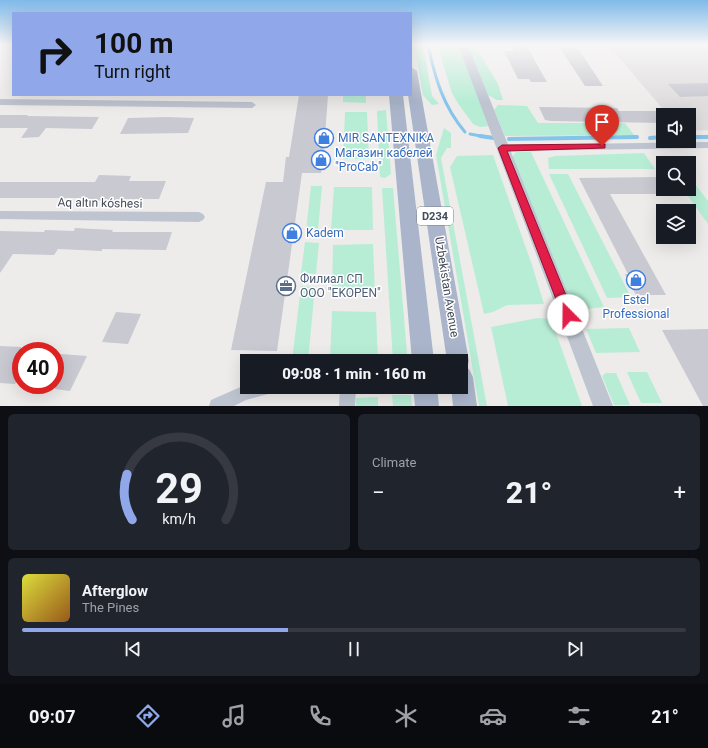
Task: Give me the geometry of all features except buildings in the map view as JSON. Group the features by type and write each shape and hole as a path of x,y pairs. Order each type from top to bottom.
{"main road":[{"name":"Uzbekistan Avenue","path":"412,77 457,354"},
{"name":"D234","path":"396,96 422,354"},
{"path":"426,394 427,406"},
{"path":"464,394 466,406"}],"street":[{"path":"470,64 603,406"},
{"path":"0,102 252,105"},
{"path":"502,148 708,145"},
{"name":"Aq altın kóshesi","path":"0,215 199,217"},
{"path":"217,406 243,394"},
{"path":"347,406 348,394"}],"shaded area":[{"path":"624,64 708,64 708,130 696,131 696,108 662,108"}],"green space":[{"path":"417,64 426,64 432,96 439,104 432,105 423,95"},
{"path":"443,64 465,64 489,126 480,127 473,124 452,93"},
{"path":"476,64 486,64 498,84 503,100 497,100 488,95"},
{"path":"343,96 366,96 366,103 343,102"},
{"path":"498,105 527,106 538,123 625,123 634,135 505,136 494,110"},
{"path":"386,110 391,174 385,178 380,177 377,111"},
{"path":"345,112 367,112 369,159 343,159"},
{"path":"444,128 451,133 451,148 447,148 441,158 487,406 479,406 436,155"},
{"path":"516,152 531,152 604,307 578,310 569,301 512,157"},
{"path":"644,153 655,169 549,169 548,158 555,156"},
{"path":"493,155 532,265 544,304 507,305 493,312 484,314 450,167 457,156"},
{"path":"549,174 568,174 631,297 607,298"},
{"path":"696,185 708,201 708,224 696,207 696,204 694,204 688,196 696,196"},
{"path":"311,186 322,186 318,231 306,231"},
{"path":"334,187 372,187 373,230 331,230"},
{"path":"382,188 393,188 407,353 393,354"},
{"path":"305,242 319,243 316,274 301,273"},
{"path":"373,244 375,294 332,294 333,245"},
{"path":"301,286 315,287 309,354 293,354"},
{"path":"332,311 376,312 378,354 330,354"},
{"path":"537,318 551,319 582,406 508,406 491,327"},
{"path":"629,328 640,352 596,353 586,329"},
{"path":"627,372 647,372 662,403 641,403"},
{"path":"606,373 616,373 630,405 614,405 602,376"},
{"path":"392,395 411,395 412,406 393,406"},
{"path":"378,397 378,406 356,406 356,398"}],"waterway":[{"path":"433,64 445,102 465,132"},
{"path":"470,134 483,136"},
{"path":"483,136 494,138"},
{"path":"509,139 637,137"},
{"path":"696,137 708,137"},
{"path":"650,138 656,138"}],"place":[{"name":"MIR SANTEXNIKA","path":"324,138"},
{"name":"Магазин кабелей \"ProCab\"","path":"321,160"},
{"name":"Kadem","path":"292,233"},
{"name":"Estel Professional","path":"636,280"},
{"name":"Филиал СП OOO \"EKOPEN\"","path":"286,286"}],"route":[{"path":"568,315 502,148 602,146"}]}
